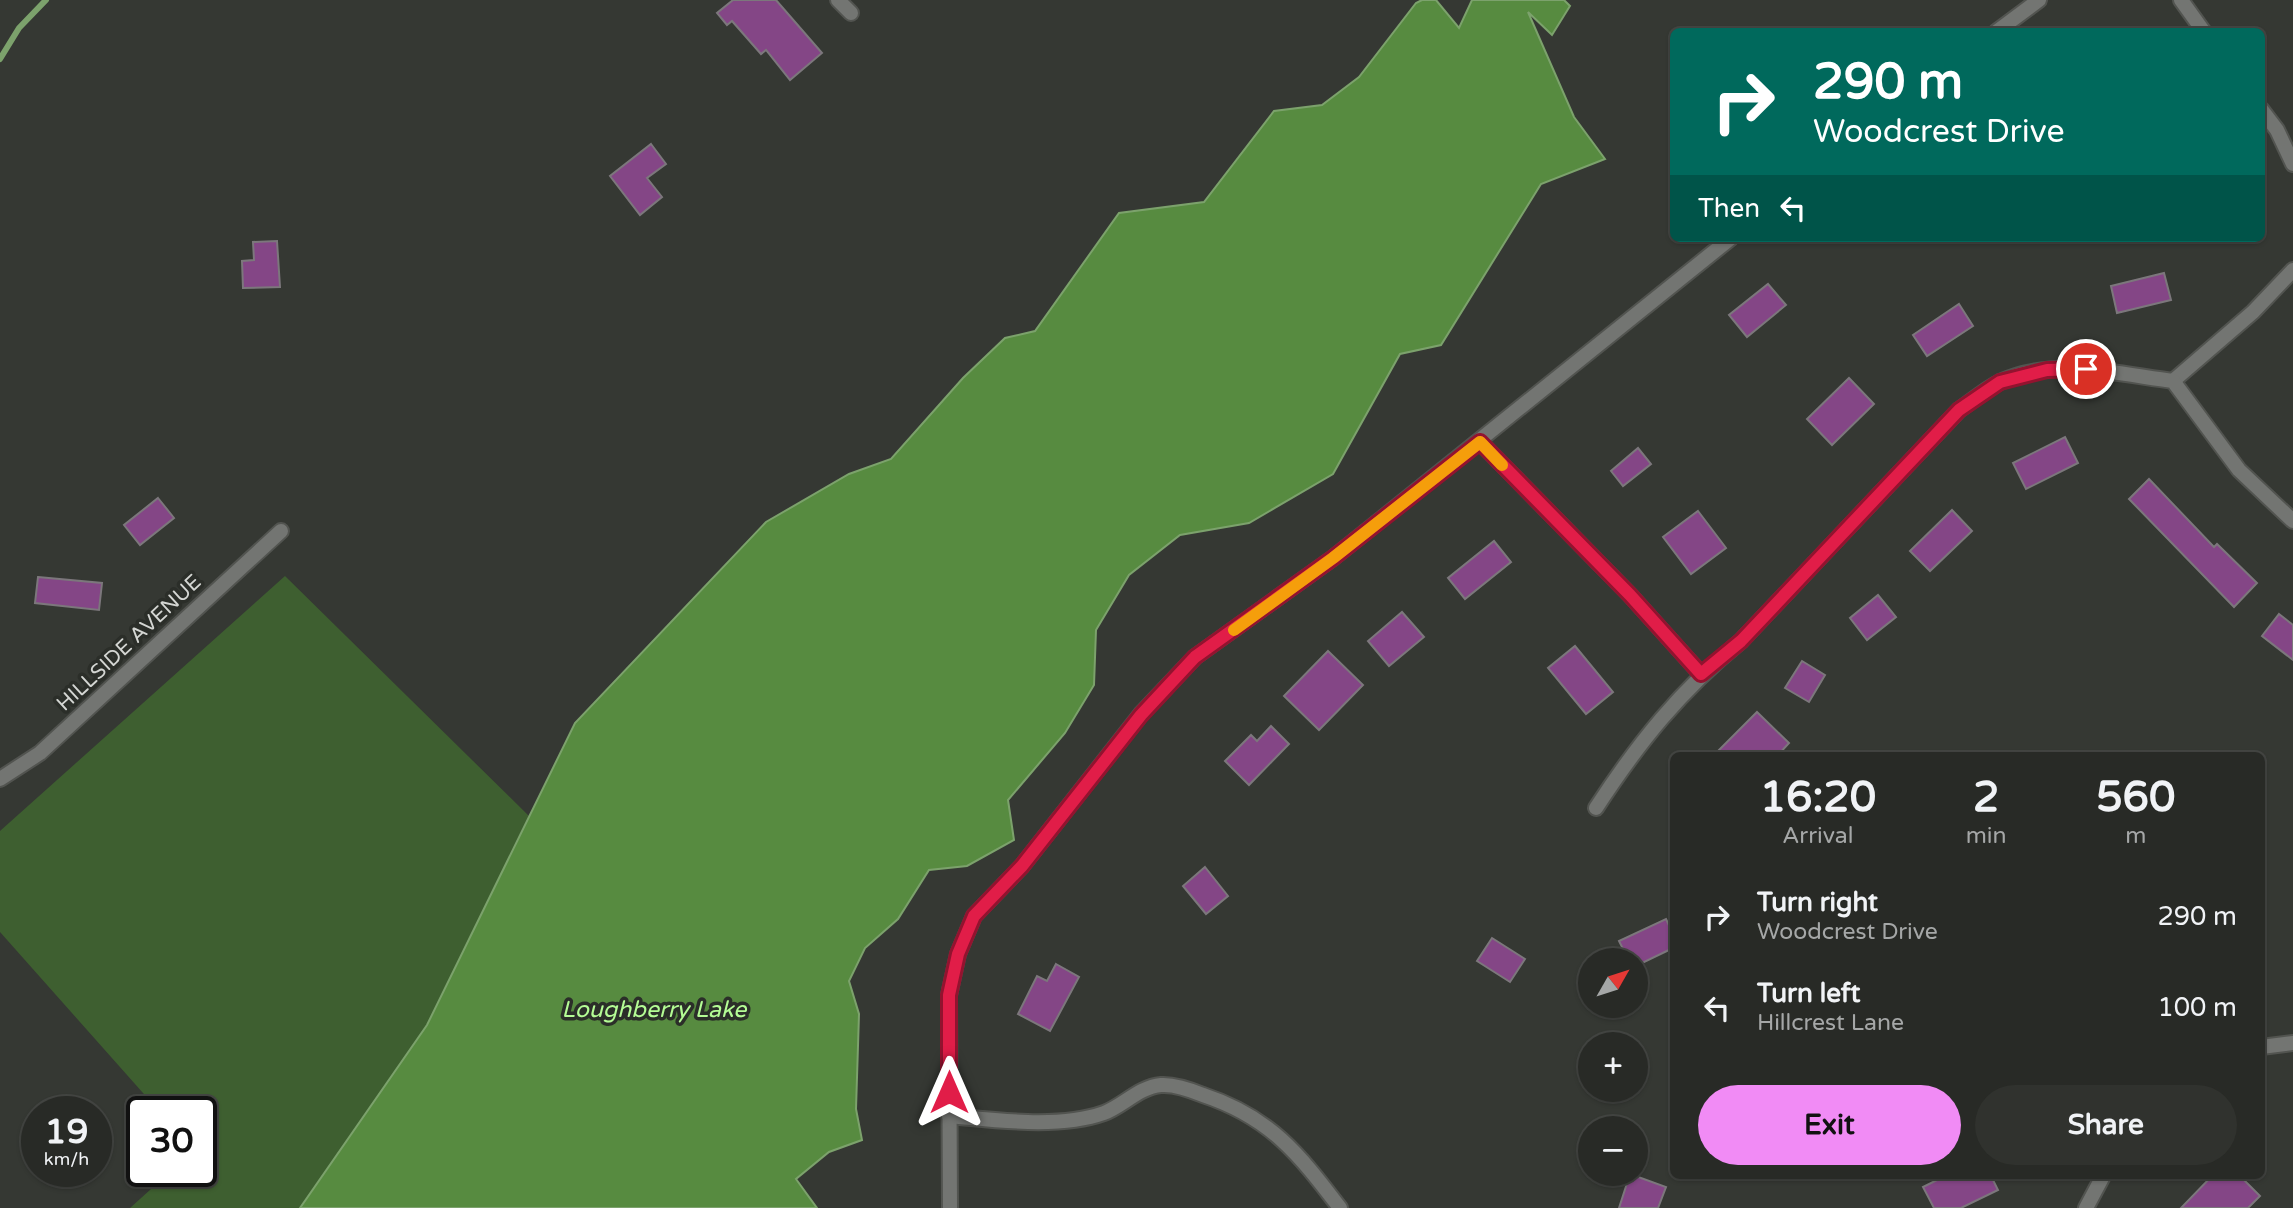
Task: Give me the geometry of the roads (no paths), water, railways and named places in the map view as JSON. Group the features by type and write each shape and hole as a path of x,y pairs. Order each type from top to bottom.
{"street":[{"path":"838,0 851,13"},
{"path":"2001,28 2039,0"},
{"path":"2180,0 2201,28"},
{"path":"2265,114 2277,130 2293,163"},
{"path":"950,1208 949,995 958,954 974,916 1022,866 1141,715 1195,657 1333,558 1726,242"},
{"path":"2173,381 2253,312 2293,270"},
{"path":"1597,808 1634,749 1701,674 1741,641 1959,410 2000,382 2047,370 2086,369 2173,381 2239,470 2293,521"},
{"path":"1480,442 1630,595 1701,674"},
{"name":"HILLSIDE AVENUE","path":"0,779 40,753 281,531"},
{"path":"2265,1046 2293,1043"},
{"path":"950,1116 1035,1123 1105,1112 1131,1096 1161,1085 1186,1089 1232,1104 1284,1138 1340,1208"},
{"path":"2086,1208 2101,1179"}],"water":[{"name":"Loughberry Lake","path":"1436,0 1459,28 1472,0 1564,0 1570,6 1552,35 1528,12 1574,117 1605,159 1541,184 1441,345 1400,354 1333,474 1249,523 1180,535 1129,575 1096,630 1094,685 1065,733 1008,800 1014,840 967,866 929,870 898,919 865,948 849,981 859,1014 856,1109 862,1140 829,1152 796,1179 817,1208 300,1208 427,1025 575,723 766,522 849,474 891,459 963,378 1005,338 1035,331 1119,213 1204,202 1274,111 1322,105 1359,77 1416,3"}],"waterway":[{"path":"0,59 19,28 46,0"}]}
